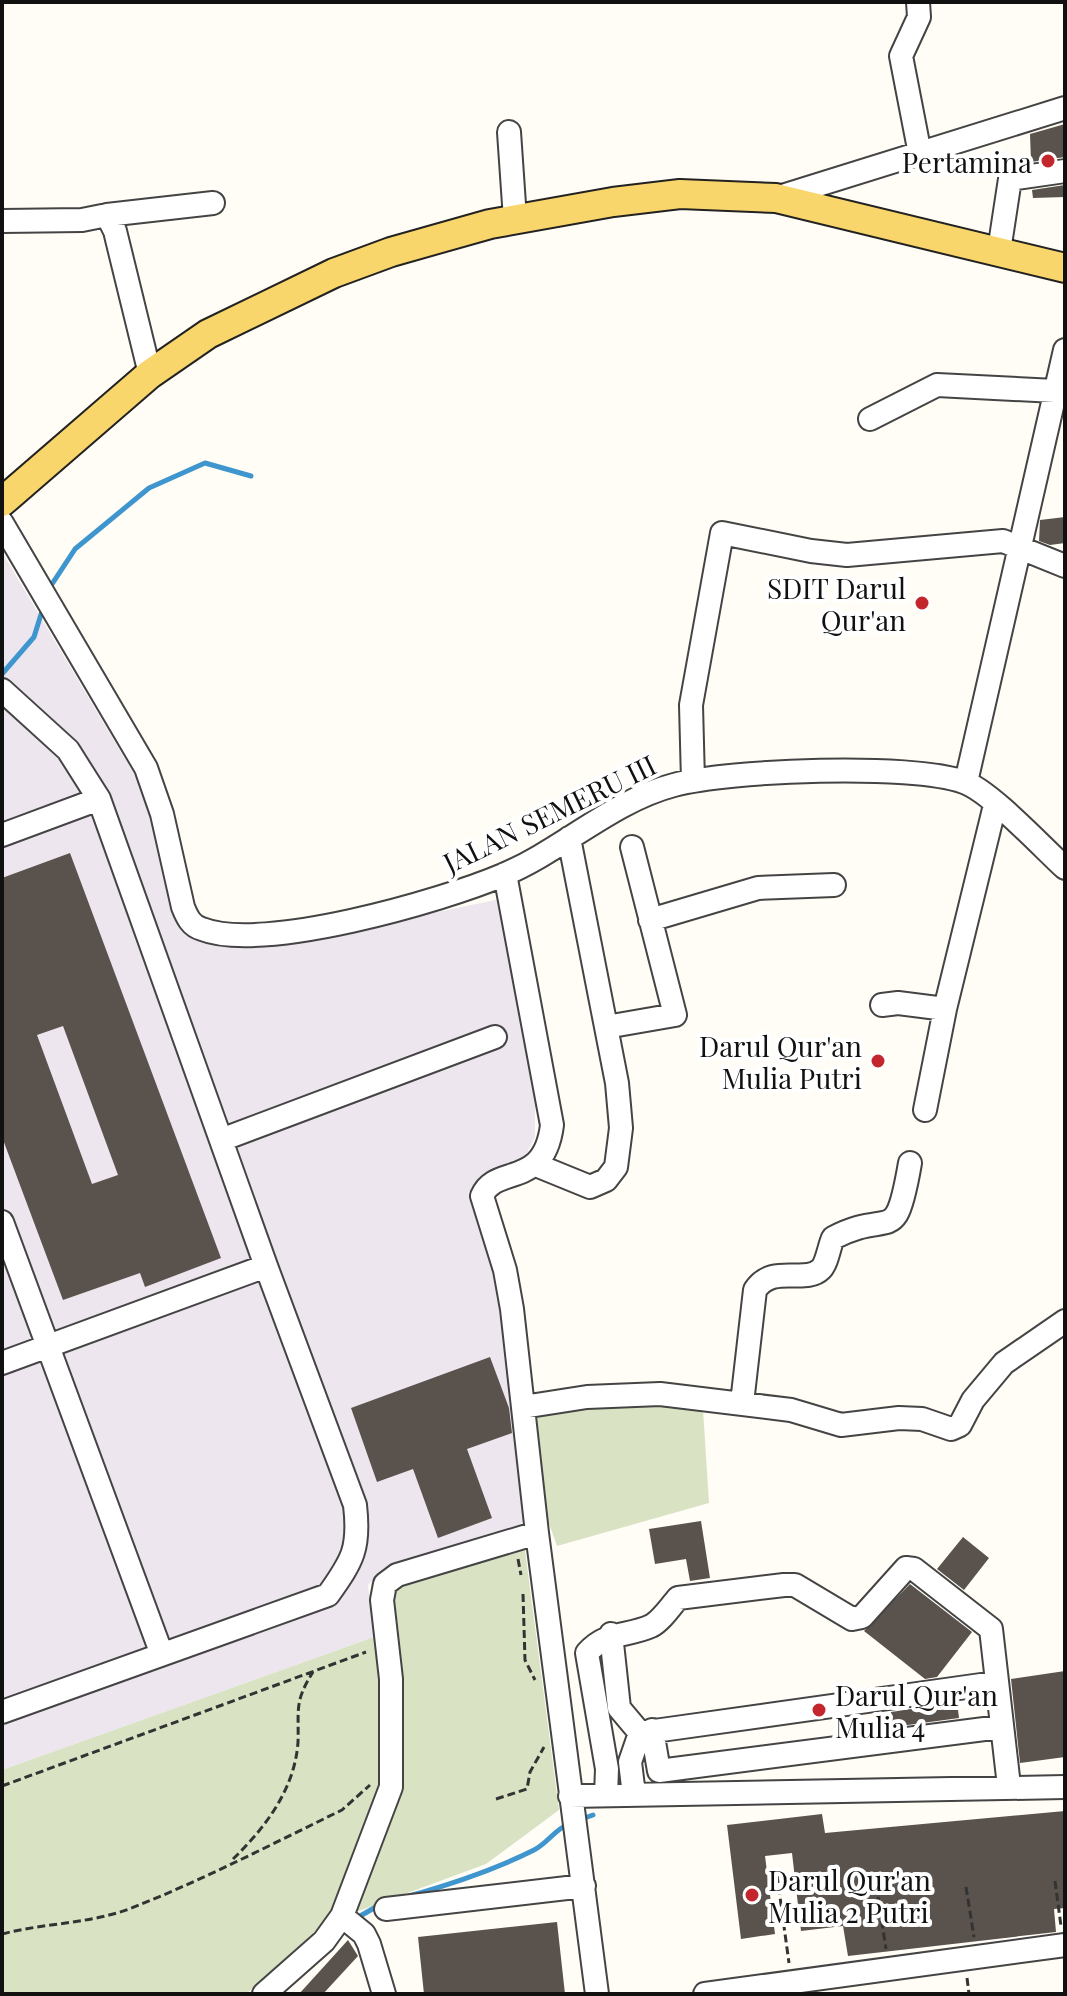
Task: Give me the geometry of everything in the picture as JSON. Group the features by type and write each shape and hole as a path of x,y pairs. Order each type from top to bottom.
{"main road":[{"path":"2,502 150,374 208,334 334,273 442,236 515,219 680,194 776,198 1065,268"}],"street":[{"path":"918,2 919,17 901,56 920,154"},
{"path":"776,198 1065,108"},
{"path":"509,132 515,219"},
{"path":"999,251 1010,179 1065,171"},
{"path":"2,221 82,220 213,203"},
{"path":"107,215 115,231 150,374"},
{"path":"966,782 1065,350"},
{"path":"870,419 937,385 1055,391"},
{"name":"JALAN SEMERU III","path":"2,523 146,768 162,814 183,907 189,920 199,929 242,935 373,917 440,899 505,874 650,793 693,781 826,771 932,776 966,782 1065,868"},
{"path":"693,781 691,705 722,533 847,555 1003,541 1065,566"},
{"path":"2,1712 161,1652 328,1595 355,1553 355,1505 99,799 68,750 36,717 3,691"},
{"path":"2,835 99,799"},
{"path":"925,1110 945,1009 995,805"},
{"path":"536,1165 590,1187 606,1180 616,1167 621,1128 617,1083 569,838"},
{"path":"606,1027 675,1015 632,847"},
{"path":"505,874 551,1109 547,1150 536,1165 486,1188 482,1196 505,1270 523,1407 526,1536 578,1843 597,1994"},
{"path":"650,920 758,888 834,885"},
{"path":"882,1005 898,1003 945,1009"},
{"path":"221,1140 495,1037"},
{"path":"742,1403 755,1290 760,1283 773,1276 816,1272 823,1268 833,1238 847,1231 882,1227 894,1219 902,1211 910,1163"},
{"path":"2,1222 161,1652"},
{"path":"2,1363 266,1266"},
{"path":"523,1407 619,1394 660,1394 791,1410 841,1425 899,1418 922,1419 954,1428 960,1425 973,1400 1004,1363 1065,1321"},
{"path":"264,1994 349,1922 391,1787 387,1645 382,1600 389,1579 526,1536"},
{"path":"606,1795 607,1769 587,1653 611,1634 653,1625 678,1598 784,1585 795,1585 852,1619 862,1617 900,1572 914,1569 991,1629 1009,1786"},
{"path":"611,1634 619,1708 646,1732 659,1771 1000,1727"},
{"path":"646,1732 995,1683"},
{"path":"595,1711 605,1715 619,1708"},
{"path":"634,1795 630,1762 646,1732"},
{"path":"571,1804 606,1795 1065,1787"},
{"path":"386,1909 584,1886"},
{"path":"349,1922 369,1944 384,1994"},
{"path":"705,1994 1064,1945"}],"path":[{"path":"526,1536 523,1594 525,1660 536,1682"},
{"path":"2,1786 387,1645"},
{"path":"229,1863 262,1828 293,1773 298,1743 296,1707 299,1694 313,1672"},
{"path":"496,1799 527,1789 530,1772 544,1749 542,1736"},
{"path":"2,1934 39,1924 87,1920 128,1909 342,1810 374,1782"},
{"path":"777,1875 792,1982"},
{"path":"1055,1881 1064,1945"},
{"path":"966,1887 977,1957"},
{"path":"878,1897 889,1969"}],"shaded area":[{"path":"2,552 150,801 184,918 210,944 273,946 500,899 535,1066 535,1137 521,1164 468,1192 503,1277 529,1517 511,1531 383,1569 368,1585 374,1637 2,1770"}],"green space":[{"path":"600,1405 677,1405 703,1409 709,1503 557,1546 545,1512 533,1411"},
{"path":"524,1543 559,1810 486,1864 356,1912 389,1818 388,1600 394,1585"},
{"path":"374,1637 382,1681 385,1773 372,1824 324,1923 246,1994 2,1994 2,1770"}],"building":[{"path":"1065,124 1065,157 1031,162 1030,134"},
{"path":"1065,185 1065,197 1033,198 1032,190"},
{"path":"1065,517 1065,543 1050,545 1039,541 1040,520"},
{"path":"70,853 221,1258 145,1287 140,1273 63,1300 2,1137 2,878","holes":["63,1026 118,1175 92,1184 37,1035"]},
{"path":"490,1357 509,1408 512,1433 467,1449 492,1518 438,1538 413,1469 377,1482 351,1408"},
{"path":"701,1521 710,1578 690,1581 686,1559 655,1564 649,1529"},
{"path":"963,1537 989,1558 964,1590 937,1569"},
{"path":"910,1584 972,1632 937,1677 925,1679 864,1631"},
{"path":"1065,1671 1065,1757 1020,1763 1011,1679"},
{"path":"957,1702 959,1718 893,1727 891,1712"},
{"path":"1065,1811 1065,1908 1054,1909 1056,1932 848,1956 843,1926 801,1931 792,1853 765,1856 775,1934 741,1939 727,1825 822,1814 825,1833"},
{"path":"557,1922 565,1994 424,1994 418,1937"},
{"path":"348,1940 358,1956 323,1994 299,1994"}],"waterway":[{"path":"48,590 75,549 149,488 205,463 251,476"},
{"path":"2,674 34,637 43,608"},
{"path":"579,1820 593,1815"},
{"path":"409,1896 473,1876 519,1857 539,1847 569,1824"},
{"path":"355,1919 381,1904"}],"place":[{"name":"Pertamina","path":"1048,161"},
{"name":"SDIT Darul Qur'an","path":"922,603"},
{"name":"Darul Qur'an Mulia Putri","path":"878,1061"},
{"name":"Darul Qur'an Mulia 4","path":"819,1710"},
{"name":"Darul Qur'an Mulia 2 Putri","path":"752,1895"}]}
